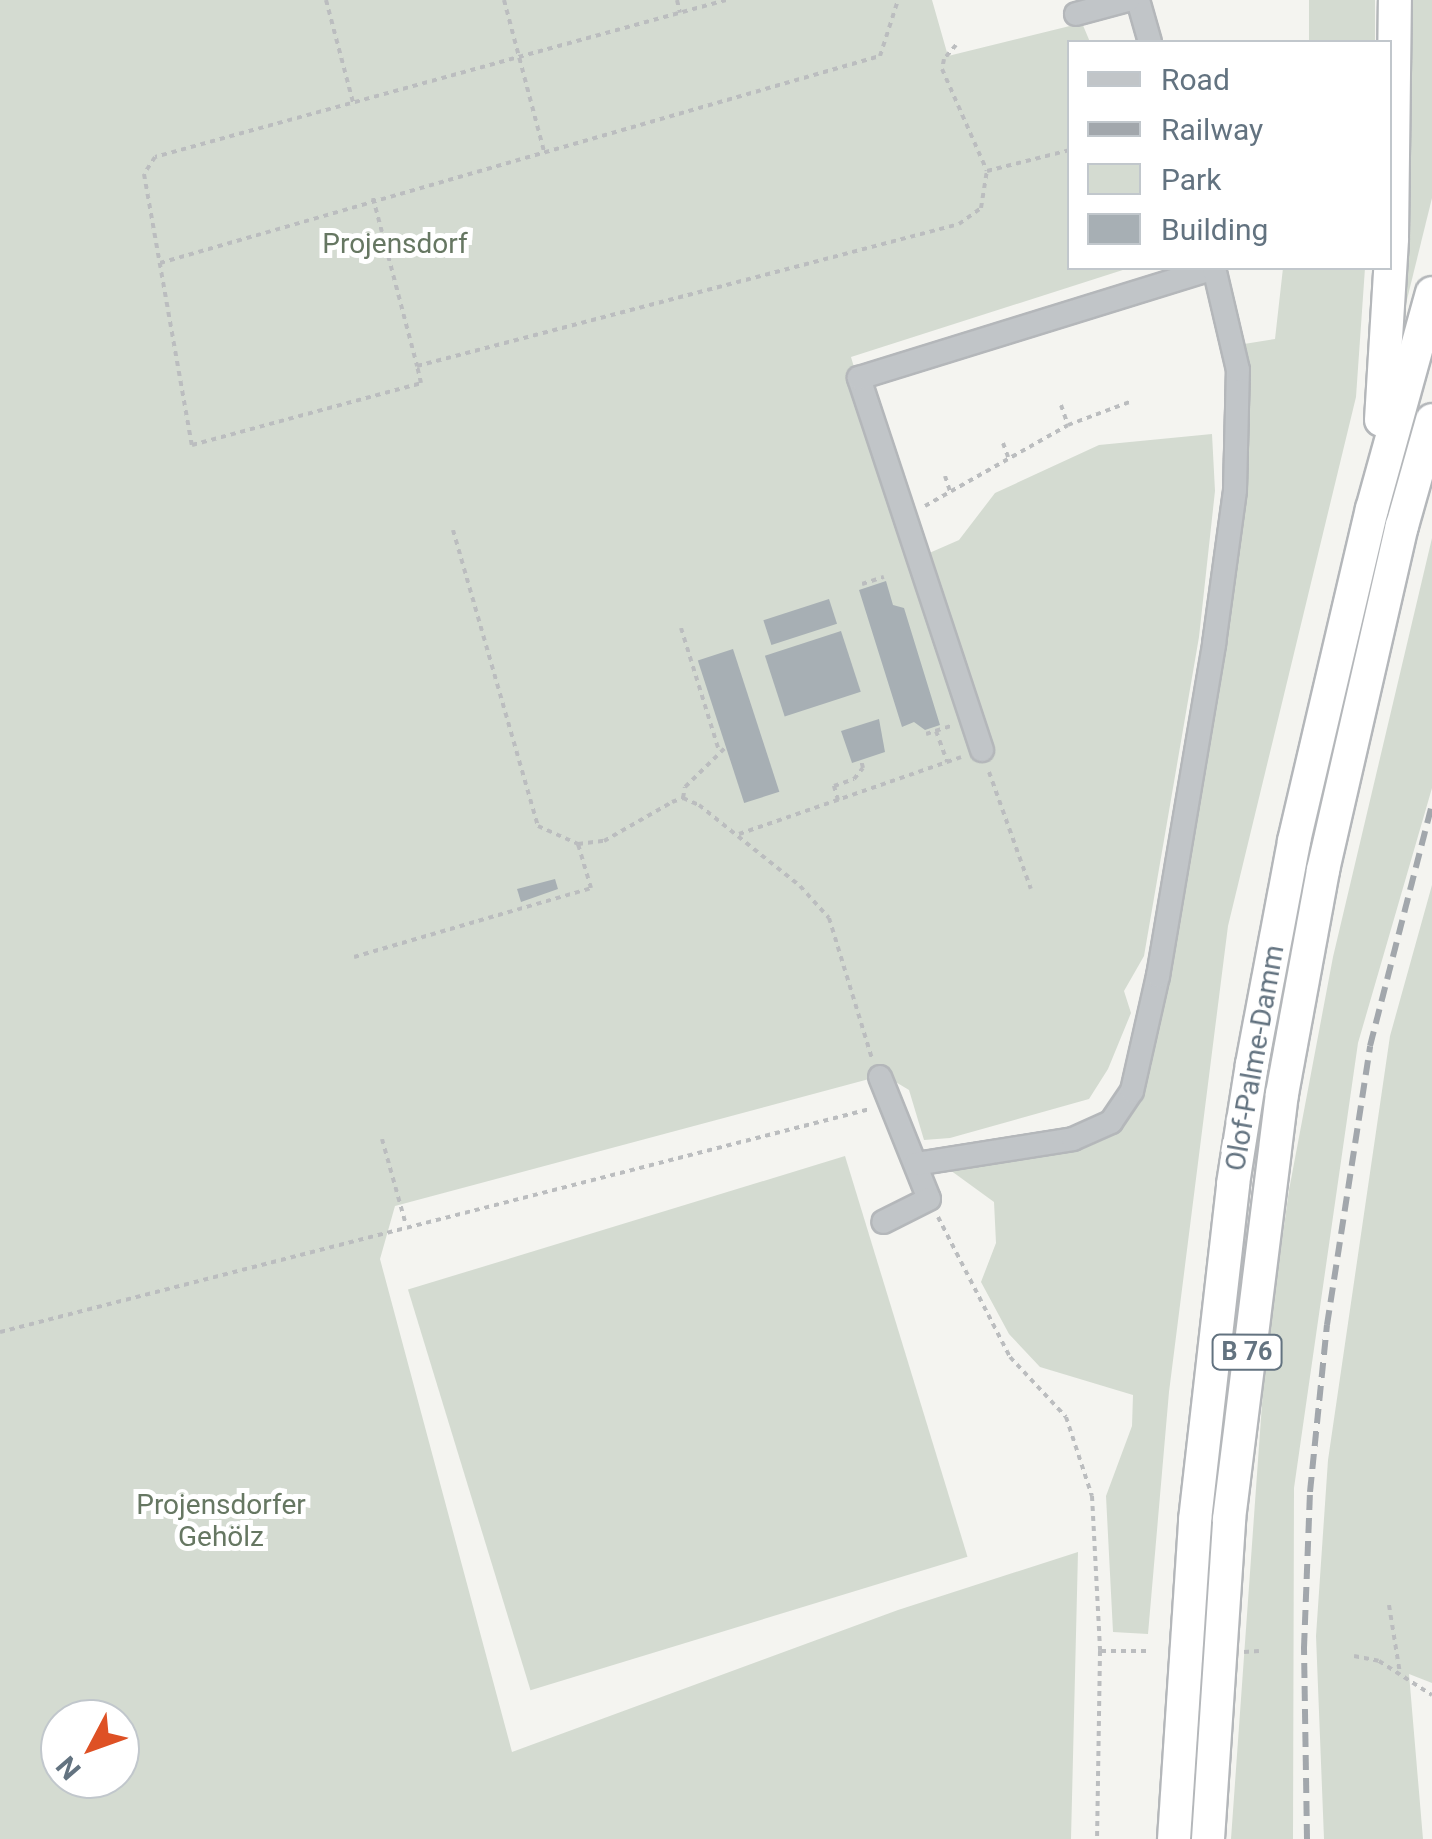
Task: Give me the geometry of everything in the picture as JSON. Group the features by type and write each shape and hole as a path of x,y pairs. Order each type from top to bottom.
{"highway":[{"path":"1392,110 1394,0"},
{"path":"1372,509 1388,329 1389,270"},
{"name":"Olof-Palme-Damm","path":"1174,1839 1194,1520 1233,1184 1294,841 1372,509 1432,293"},
{"name":"Olof-Palme-Damm","path":"1208,1839 1229,1520 1273,1150 1322,870 1402,526 1432,420"},
{"path":"1402,526 1432,456"}],"street":[{"path":"1076,14 1128,0"},
{"path":"1138,0 1149,40"},
{"path":"982,750 859,378 1208,270"},
{"path":"916,1164 1073,1139 1110,1122 1132,1090 1158,976 1214,644 1235,490 1240,400 1237,358 1215,270"},
{"path":"880,1077 929,1200 882,1222"}],"path":[{"path":"326,0 352,102"},
{"path":"504,0 544,150"},
{"path":"677,0 680,12"},
{"path":"373,198 421,384 192,445 144,174 155,157 726,0"},
{"path":"160,263 347,212 373,198 880,56 898,0"},
{"path":"417,366 960,224 981,208 987,171 942,70 944,58 956,45"},
{"path":"987,171 1067,151"},
{"path":"906,516 1068,425 1130,402"},
{"path":"1061,406 1068,425"},
{"path":"1003,443 1008,457"},
{"path":"944,476 950,491"},
{"path":"453,530 538,826 578,844 604,841 682,798 686,787 726,747"},
{"path":"862,584 884,577"},
{"path":"680,628 719,750"},
{"path":"926,734 972,718"},
{"path":"936,731 947,762"},
{"path":"736,835 982,750 1031,889"},
{"path":"838,800 834,786 854,779 863,768 861,760"},
{"path":"682,798 700,806 800,886 829,918 863,1037 880,1077"},
{"path":"354,957 591,888 578,844"},
{"path":"0,1332 869,1109 898,1120"},
{"path":"382,1139 406,1225"},
{"path":"929,1200 1010,1356 1072,1427 1097,1532 1098,1839"},
{"path":"1389,1606 1400,1674"},
{"path":"1100,1651 1146,1651"},
{"path":"1240,1652 1259,1651"},
{"path":"1354,1656 1379,1662 1432,1695"}],"green space":[{"path":"0,0 932,0 948,56 1082,23 1089,40 1067,40 1067,270 1123,270 851,357 911,561 959,540 995,493 1099,445 1212,434 1215,491 1199,637 1144,956 1124,991 1131,1013 1108,1069 1089,1099 950,1138 924,1140 909,1090 884,1075 395,1206 380,1259 512,1752 898,1610 1078,1552 1071,1839 0,1839"},
{"path":"1309,0 1375,0 1375,40 1309,40"},
{"path":"1408,0 1432,0 1432,198 1399,332"},
{"path":"1283,270 1365,270 1356,397 1228,926 1169,1392 1148,1634 1113,1632 1106,1496 1132,1426 1133,1395 1040,1367 1009,1334 981,1282 996,1243 994,1202 950,1170 1115,1128 1132,1111 1151,1067 1241,490 1244,344 1275,339"},
{"path":"1432,538 1432,788 1358,1043 1294,1488 1293,1839 1231,1839 1265,1362 1289,1190 1333,957"},
{"path":"1432,885 1432,1683 1409,1674 1423,1839 1324,1839 1316,1636 1328,1460 1390,1036"},
{"path":"845,1156 968,1557 530,1690 408,1290"}],"building":[{"path":"886,581 893,605 904,608 940,725 925,730 914,722 902,727 859,590"},
{"path":"829,599 837,624 771,645 763,620"},
{"path":"841,631 861,692 785,717 765,656"},
{"path":"733,649 779,792 744,803 698,660"},
{"path":"879,719 885,752 852,763 841,731"},
{"path":"555,879 558,889 521,902 517,889"}],"railway":[{"path":"1307,1839 1304,1648 1310,1492 1327,1325 1370,1046 1432,805"}],"park label":[{"name":"Projensdorf","path":"395,244"},
{"name":"Projensdorfer Gehölz","path":"221,1521"}]}
